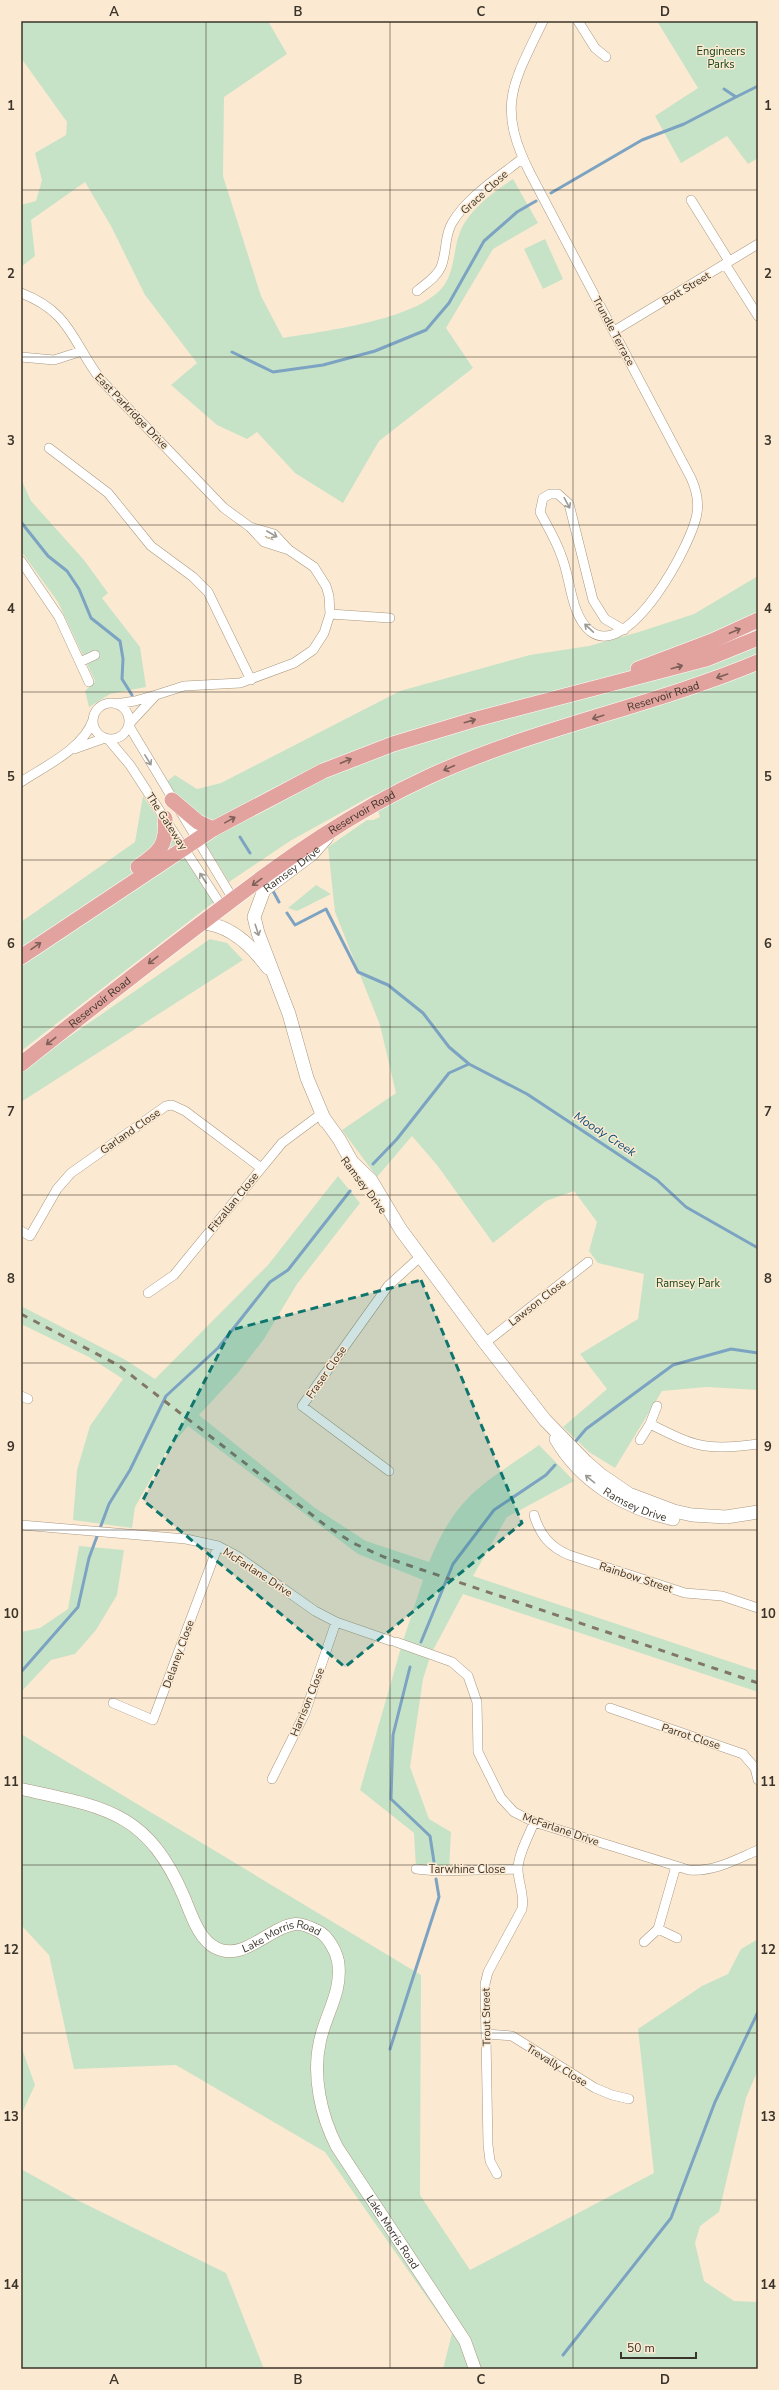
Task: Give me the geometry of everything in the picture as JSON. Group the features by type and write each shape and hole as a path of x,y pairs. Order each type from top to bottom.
{"main road":[{"path":"568,695 712,641 758,620"},
{"name":"Reservoir Road","path":"21,957 50,936 213,829 301,781 356,757 473,720 706,659 758,638"},
{"name":"Reservoir Road","path":"21,1064 228,903 335,828 426,778 474,758 758,662"},
{"path":"172,800 198,822 213,829"},
{"path":"50,936 74,910 158,852 164,843 166,832 165,818"},
{"name":"Ramsey Drive","path":"335,828 312,854 264,890 255,909 255,925 289,1014 307,1078 321,1114 339,1139 352,1162 371,1180 402,1230 545,1420 565,1454 577,1468 604,1489 632,1505 667,1518 698,1524 727,1525 758,1521"},
{"name":"Ramsey Drive","path":"201,923 211,923 230,931 263,961 276,981"},
{"name":"Ramsey Drive","path":"545,1420 601,1475 642,1500 692,1515 726,1517 758,1512"}],"street":[{"name":"Trundle Terrace","path":"543,21 516,78 511,93 512,126 523,158 691,478 698,499 694,525 681,552 643,614 624,630 600,636 592,632 580,618 561,555 540,512 543,498 550,494 558,494 569,504 593,600 605,618 624,630"},
{"path":"578,21 595,48 606,57"},
{"name":"Grace Close","path":"417,291 432,280 441,267 449,230 459,214 485,188 523,158"},
{"path":"690,200 758,316"},
{"name":"Bott Street","path":"614,331 758,244"},
{"name":"East Parkridge Drive","path":"21,293 57,314 66,323 101,380 214,498 234,517 250,527 264,542 289,550 314,567 321,576 329,596 330,614 320,641 305,657 251,680 226,685 184,686 135,702 116,704"},
{"path":"21,357 54,360 82,351"},
{"path":"49,448 108,493 150,546 193,577 208,592 251,680"},
{"path":"21,562 56,612 89,682"},
{"path":"330,614 390,618"},
{"path":"80,662 95,655"},
{"name":"East Parkridge Drive","path":"129,725 156,695"},
{"path":"21,782 65,752 86,733 96,711 105,705 116,704 125,709 129,718 129,725 118,738 107,738 65,752"},
{"path":"94,716 94,727 107,738"},
{"name":"The Gateway","path":"129,725 197,840 228,903"},
{"name":"The Gateway","path":"107,738 130,765 184,848 228,903"},
{"name":"Garland Close","path":"21,1231 30,1236 57,1189 71,1173 166,1106 172,1105 185,1111 260,1167"},
{"name":"Fitzallan Close","path":"148,1293 174,1275 260,1167 292,1134 321,1114"},
{"name":"Fraser Close","path":"389,1471 302,1406 388,1286 421,1256"},
{"name":"Lawson Close","path":"485,1342 588,1262"},
{"path":"640,1440 650,1424 657,1406"},
{"path":"650,1424 686,1442 705,1448 758,1444"},
{"name":"Rainbow Street","path":"534,1515 542,1536 556,1548 569,1555 685,1593 722,1596 758,1608"},
{"name":"McFarlane Drive","path":"21,1525 201,1541 218,1546 237,1556 315,1611 336,1622 452,1662 468,1676 477,1702 478,1752 501,1798 514,1812 534,1822 688,1870 708,1870 758,1850"},
{"name":"Delaney Close","path":"113,1703 153,1720 218,1546"},
{"name":"Harrison Close","path":"272,1779 305,1713 336,1622"},
{"name":"Parrot Close","path":"610,1708 738,1752 750,1760 755,1768 758,1780"},
{"name":"Lake Morris Road","path":"21,1789 87,1803 108,1810 140,1829 160,1853 179,1887 196,1924 215,1948 226,1952 240,1950 276,1930 296,1923 323,1934 330,1942 338,1961 338,1989 320,2040 316,2073 326,2126 337,2148 465,2341 475,2369"},
{"name":"Trout Street","path":"497,2174 488,2150 486,1978 519,1916 523,1902 518,1869 534,1822"},
{"path":"644,1942 658,1929 676,1866"},
{"name":"Tarwhine Close","path":"416,1869 437,1871 518,1869"},
{"path":"658,1929 677,1938"},
{"name":"Trevally Close","path":"486,2034 512,2036 600,2091 629,2099"}],"highlighted area":[{"path":"421,1280 522,1523 345,1667 143,1500 231,1330"}],"green space":[{"path":"21,21 268,21 287,54 224,97 223,176 261,296 283,338 323,332 372,321 396,314 418,305 435,295 449,277 459,235 468,218 489,196 513,179 538,223 493,249 446,328 473,368 379,441 343,503 295,473 257,432 247,439 217,425 171,385 197,363 145,295 111,226 85,182 31,220 35,256 21,267 21,205 36,201 42,180 35,153 66,135 67,122 21,58"},
{"name":"Engineers Parks","path":"657,21 758,21 758,158 748,164 727,136 681,163 655,116 698,88"},
{"path":"545,239 563,279 543,289 524,249"},
{"path":"21,479 31,501 84,560 108,593 102,598 140,647 146,687 110,694 89,707 85,691 95,681 58,602 21,551"},
{"name":"Ramsey Park","path":"758,576 758,1390 707,1387 662,1391 615,1468 589,1452 563,1427 607,1389 580,1354 638,1319 644,1274 598,1263 589,1251 597,1222 574,1191 546,1201 493,1243 437,1165 412,1136 377,1177 342,1130 396,1093 380,1025 335,912 328,847 367,820 373,820 380,817 373,795 290,841 229,882 204,841 165,783 175,775 197,789 221,783 400,691 530,655 589,646 639,632 694,614"},
{"path":"143,796 214,902 21,1051 21,922 135,842"},
{"path":"316,885 331,894 297,911 288,908"},
{"path":"210,939 227,943 243,960 21,1102 21,1070"},
{"path":"338,1176 360,1203 297,1284 264,1339 237,1374 199,1415 315,1508 366,1541 429,1562 446,1527 469,1497 494,1476 539,1445 574,1481 507,1517 473,1576 758,1671 758,1692 463,1594 431,1654 423,1679 410,1767 429,1819 451,1832 449,1871 416,1869 414,1833 360,1790 402,1644 423,1580 358,1554 188,1426 165,1454 135,1507 132,1528 73,1520 77,1470 90,1426 123,1379 89,1357 21,1324 21,1306 124,1359 155,1379 268,1265"},
{"path":"79,1546 124,1550 117,1595 96,1630 75,1654 51,1660 21,1692 21,1632 40,1628 68,1609"},
{"path":"21,1734 421,1975 420,2195 470,2270 654,2173 638,2029 702,1986 728,1974 741,1949 758,1939 758,2070 746,2098 719,2212 700,2226 695,2243 704,2281 734,2301 758,2302 758,2369 443,2369 452,2333 325,2152 176,2065 74,2069 49,1955 21,1925"},
{"path":"21,2046 35,2085 21,2115"},
{"path":"21,2169 75,2199 226,2273 264,2369 21,2369"}],"waterway":[{"path":"724,89 736,97 758,86"},
{"path":"551,193 642,140 684,124 736,97"},
{"path":"232,352 273,372 323,365 375,351 426,330 449,303 484,241 517,212 536,201"},
{"path":"21,522 48,556 67,571 79,589 91,618 120,641 123,659 122,679 132,695"},
{"path":"240,837 250,853"},
{"path":"273,891 279,902"},
{"path":"287,913 295,925 326,909 358,972 388,985 423,1013 449,1047 469,1064"},
{"name":"Moody Creek","path":"373,1164 397,1139 449,1073 469,1064 527,1094 657,1180 686,1207 758,1248"},
{"path":"21,1672 78,1607 89,1558 109,1504 130,1470 166,1396 218,1348 270,1282 288,1270 350,1191"},
{"path":"575,1442 586,1429 673,1365 731,1349 758,1353"},
{"path":"421,1642 453,1564 494,1510 546,1475 555,1465"},
{"path":"410,1667 393,1735 391,1799 430,1836 434,1862"},
{"path":"390,2049 439,1897 436,1879"},
{"path":"563,2355 671,2218 715,2102 758,2012"}],"railway":[{"path":"21,1314 118,1365 325,1525 353,1543 384,1557 758,1683"}]}
